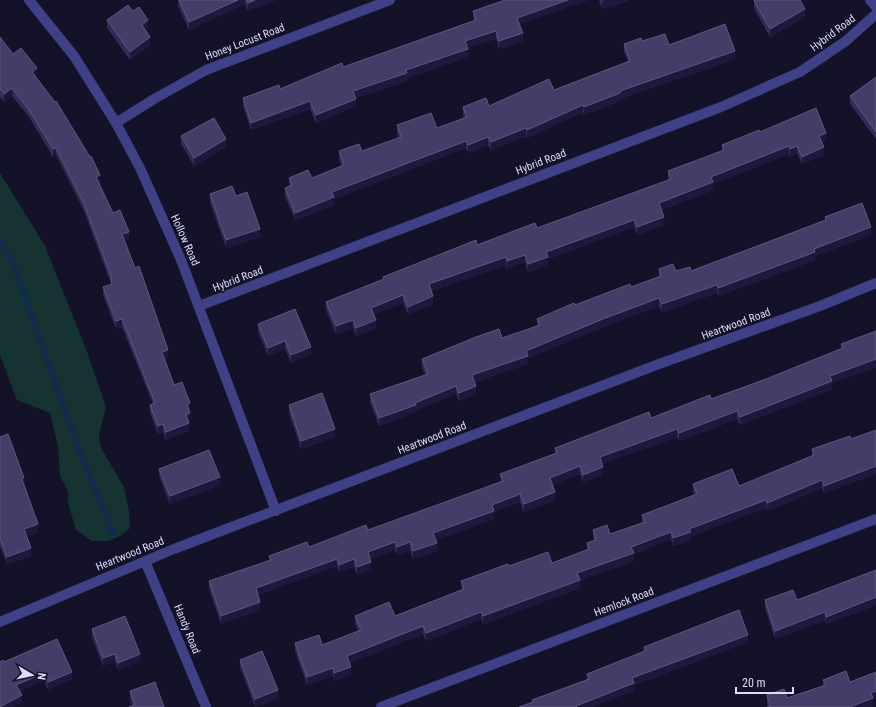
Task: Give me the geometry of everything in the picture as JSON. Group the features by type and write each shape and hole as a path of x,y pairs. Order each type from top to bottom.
{"street":[{"name":"Hollow Road","path":"29,0 74,56 116,123 140,168 181,260 276,511"},
{"name":"Honey Locust Road","path":"116,123 154,99 206,70 390,0"},
{"path":"870,0 876,7"},
{"name":"Hybrid Road","path":"199,306 721,107 800,72 846,42 876,14"},
{"name":"Heartwood Road","path":"0,622 145,561 659,364 820,306 876,283"},
{"name":"Hemlock Road","path":"382,707 876,519"},
{"name":"Handy Road","path":"145,561 206,707"}],"green space":[{"path":"0,173 45,246 86,349 106,407 99,435 101,448 124,487 129,512 130,528 122,535 109,541 92,541 76,530 68,503 68,491 60,476 58,446 50,413 17,400 0,355"}],"building":[{"path":"179,0 238,0 189,22"},
{"path":"247,0 255,0 248,3"},
{"path":"505,0 568,0 517,18 523,33 499,41 496,31 465,41 468,49 406,70 407,73 353,91 356,99 316,115 310,101 251,123 243,98 279,85 280,89 342,63 343,67 476,20 473,11"},
{"path":"800,0 805,9 770,29 754,1"},
{"path":"128,5 133,11 139,7 148,20 142,25 150,37 130,52 107,20"},
{"path":"725,24 735,51 620,91 620,93 584,107 583,105 527,130 526,128 491,142 488,137 468,145 466,141 332,192 334,197 295,213 285,188 292,185 289,178 308,170 312,178 344,165 339,151 359,144 362,151 401,137 397,125 431,113 437,128 467,117 463,107 486,98 489,106 549,79 554,90 630,61 624,44 641,38 642,41 665,34 669,45"},
{"path":"0,37 13,54 21,48 37,68 32,72 55,102 56,101 90,157 91,156 100,175 96,177 113,213 120,210 129,232 122,234 135,268 139,266 168,350 162,352 174,385 182,382 190,403 187,405 190,413 186,415 189,423 166,432 163,424 158,426 150,405 155,403 122,319 116,321 103,287 112,284 111,276 84,204 56,148 53,149 29,110 12,88 4,94 0,89"},
{"path":"876,77 876,132 850,96"},
{"path":"816,108 826,133 819,136 824,147 802,157 797,146 790,149 789,146 711,177 713,182 659,203 664,217 637,227 634,220 546,252 548,257 528,264 525,255 507,261 506,257 429,284 433,296 408,307 403,295 371,308 376,320 356,328 353,320 336,326 326,302 384,279 383,277 476,240 477,245 535,223 537,228 671,179 668,171 724,150 722,145 759,130 760,132"},
{"path":"214,118 226,139 194,158 181,136"},
{"path":"232,186 236,196 247,192 260,229 226,240 210,194"},
{"path":"862,203 871,227 814,249 815,252 718,288 717,285 662,304 659,298 603,319 526,351 528,356 472,375 476,386 459,393 456,386 415,403 416,405 379,418 370,394 428,374 422,359 499,329 502,338 540,325 537,319 574,303 575,305 630,284 631,287 661,276 659,269 673,264 676,271 690,267 691,271 826,220 825,217"},
{"path":"295,309 311,347 291,355 285,341 268,348 258,324"},
{"path":"876,331 876,359 830,376 832,381 740,417 737,411 679,433 677,429 600,457 603,467 583,475 580,466 550,478 555,492 524,504 520,494 492,505 494,511 433,533 437,543 413,551 410,542 397,547 395,542 368,552 371,562 357,567 354,559 339,565 337,559 256,588 260,602 221,616 209,581 271,560 269,556 307,542 309,547 366,525 368,530 503,481 500,474 557,453 555,448 649,412 651,418 710,395 711,399 766,379 843,348 841,344"},
{"path":"322,393 335,429 301,441 289,405"},
{"path":"876,430 876,466 824,486 822,480 767,503 766,500 689,529 691,532 673,538 671,532 631,547 634,553 577,573 580,580 483,616 481,612 426,633 423,626 347,656 351,667 334,673 333,668 307,677 295,643 319,635 322,645 361,630 355,616 389,602 395,616 464,589 461,581 508,564 509,566 548,552 552,563 589,549 587,543 596,540 593,530 607,525 610,534 645,522 642,515 697,494 693,484 732,469 739,486 814,455 812,449 850,436 851,439"},
{"path":"8,434 24,478 22,479 38,524 24,529 31,548 7,557 0,539 0,437"},
{"path":"209,450 220,477 170,496 159,469"},
{"path":"876,570 876,597 826,617 825,612 775,631 765,600 793,590 797,600"},
{"path":"739,610 748,635 632,678 634,683 576,706 577,707 519,707 533,702 532,700 589,679 587,674 645,651 644,647"},
{"path":"125,616 140,654 118,663 115,654 103,658 92,629"},
{"path":"57,639 72,672 48,682 44,673 16,685 22,695 0,707 0,662 3,660 4,662"},
{"path":"262,651 278,690 255,699 240,660"},
{"path":"846,671 850,682 876,672 876,691 871,693 873,698 850,707 767,707 770,706 767,695 784,689 787,698 826,685 823,680"},
{"path":"155,682 164,707 129,707 135,705 130,691"}],"waterway":[{"path":"0,241 13,263 78,447 113,533"}]}
